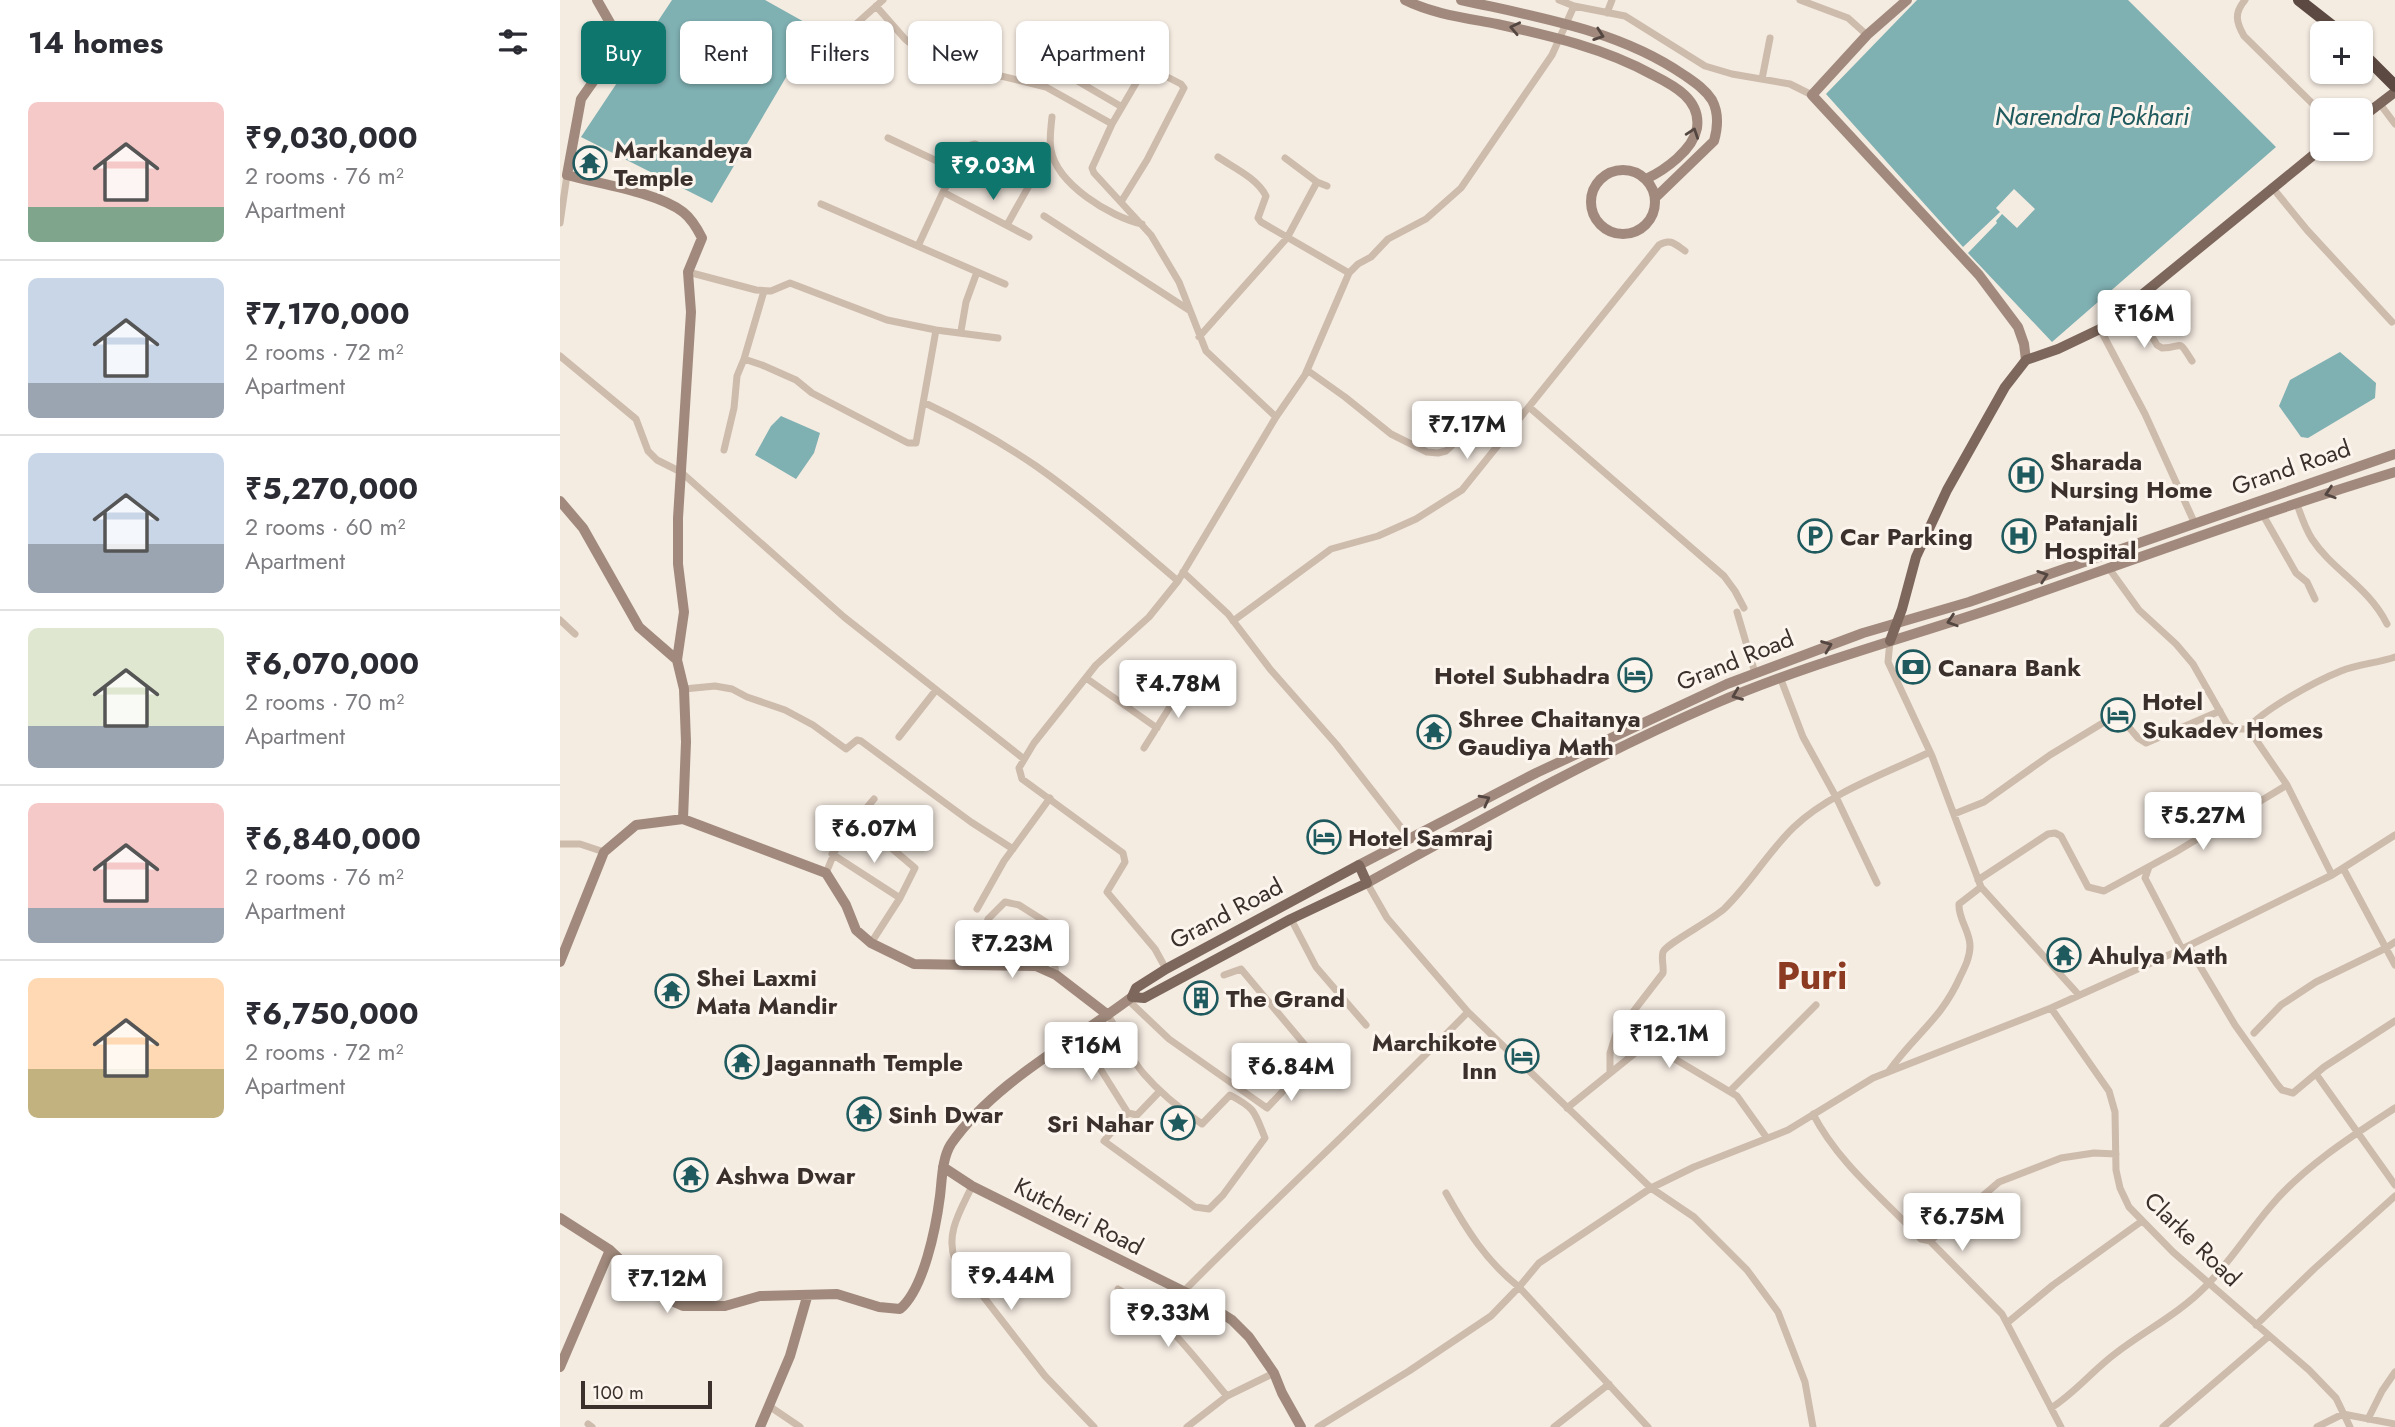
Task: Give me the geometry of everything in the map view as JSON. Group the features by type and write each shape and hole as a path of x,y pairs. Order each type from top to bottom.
{"highway":[{"path":"2299,0 2326,21"},
{"path":"2373,64 2395,86"}],"main road":[{"path":"597,0 621,43 581,99 567,176 653,197 684,212 696,224 702,238 688,272 691,312 681,472 678,564 684,612 677,660 684,689 687,742 682,819"},
{"path":"1405,0 1438,12 1598,49 1632,63 1685,94 1698,117 1691,143 1656,175 1646,179"},
{"path":"1461,0 1600,34 1658,59 1700,87 1711,99 1718,115 1718,129 1714,141 1655,198"},
{"path":"1907,0 1867,35 1812,95 1979,275 2018,327 2026,360"},
{"path":"2373,109 2395,92"},
{"path":"1890,641 1916,557 1947,490 1986,417 2026,360 2101,329 2310,157"},
{"path":"1616,172 1632,172 1646,179 1655,198 1653,216 1644,227 1634,232 1614,232 1605,228 1595,219 1590,202 1592,188 1600,179 1616,172"},
{"name":"Grand Road","path":"807,1297 837,1294 879,1307 900,1309 910,1301 920,1276 934,1226 949,1146 981,1109 1027,1072 1130,998 1136,988 1359,865 1604,740 1755,673 1897,622 1969,602 2395,454"},
{"name":"Grand Road","path":"1130,998 1144,998 1291,919 1367,883 1629,742 1780,677 2395,472"},
{"path":"560,501 583,528 639,627 677,660"},
{"path":"560,962 604,852 636,825 682,819 826,873 846,905 856,930 871,943 914,964 1036,966 1056,975 1108,1015"},
{"path":"1359,865 1367,883"},
{"name":"Kutcheri Road","path":"943,1167 972,1186 1184,1292 1232,1320 1249,1336 1274,1373 1301,1427"},
{"path":"560,1218 610,1250 656,1294 683,1306 724,1306 760,1296 807,1297 790,1356 760,1427"},
{"path":"560,1367 610,1250"}],"street":[{"path":"859,21 883,0"},
{"path":"1559,0 1574,6 1625,16 1705,66 1732,74 1790,84 1812,95"},
{"path":"1606,13 1612,0"},
{"path":"1800,0 1848,18 1867,35"},
{"path":"2245,0 2236,16 2244,36 2310,101"},
{"path":"876,6 905,39 939,61 1046,87 1112,124"},
{"path":"1166,970 1155,949 1107,891 1125,862 1123,853 1022,779 1019,768 1096,665 1149,617 1178,581 1307,370 1349,273 1371,257 1388,239 1426,219 1461,188 1476,170 1552,55 1574,6"},
{"path":"1762,79 1770,38"},
{"path":"1121,202 1184,93 1181,85 1169,78"},
{"path":"1083,84 1122,107"},
{"path":"1135,84 1112,124 1092,168 1094,173 1151,235 1179,282 1206,351 1276,417"},
{"path":"2380,104 2395,124"},
{"path":"1052,117 1050,148 1067,181 1119,217 1142,224"},
{"path":"888,138 956,170"},
{"path":"918,246 943,192 968,148 975,144 1036,171"},
{"path":"1007,225 1050,148"},
{"path":"1218,158 1263,190 1266,196 1258,218 1268,227 1349,273"},
{"path":"1285,158 1317,182 1327,186"},
{"path":"560,223 562,191 567,176"},
{"path":"1199,337 1287,238 1317,182"},
{"path":"2272,187 2306,230 2392,323"},
{"path":"943,192 1029,237"},
{"path":"821,204 1004,284"},
{"path":"1044,216 1189,310"},
{"path":"1233,621 1331,549 1378,536 1416,519 1462,490 1659,245 1672,241 1685,251"},
{"path":"688,272 764,291 790,283 887,320 998,338"},
{"path":"961,331 966,302 977,272"},
{"path":"724,450 734,408 737,376 764,291"},
{"path":"2132,303 2157,345 2162,348 2182,345 2192,361"},
{"path":"2101,329 2145,414 2195,524"},
{"path":"744,359 796,380 812,393 913,444 918,439 936,330"},
{"path":"560,356 636,419 648,451 657,460 681,472 844,617 1024,759"},
{"path":"1307,370 1391,434 1427,452 1446,451 1487,413"},
{"path":"925,403 963,422 1035,466 1178,581"},
{"path":"1529,407 1715,568 1735,591 1755,673"},
{"path":"2297,504 2313,541 2372,598 2387,624"},
{"path":"2263,515 2296,572 2307,582 2315,599"},
{"path":"2108,567 2139,610 2176,644 2193,664 2231,728 2247,729 2260,716 2334,674 2395,657"},
{"path":"1183,572 1233,621 1344,754 1410,839"},
{"path":"560,620 575,635"},
{"path":"1890,641 1888,662 1930,752 1980,883 2078,994"},
{"path":"1144,748 1171,705 1193,677"},
{"path":"1780,677 1803,737 1878,883"},
{"path":"1086,678 1157,728"},
{"path":"684,689 715,686 732,689 785,710 813,725 846,749 857,740 861,741 971,822 1013,849"},
{"path":"899,737 936,690"},
{"path":"1954,814 1984,802 2050,755 2111,718 2122,718 2138,738 2146,743 2220,711"},
{"path":"2247,729 2287,786 2332,875"},
{"path":"1610,1071 1611,1043 1662,973 1662,956 1668,945 1715,917 1756,874 1792,829 1836,797 1930,752"},
{"path":"1888,1072 1945,1008 1969,958 1970,946 1959,904 1980,883 2048,834 2061,836 2088,887 2104,891 2287,786"},
{"path":"977,909 992,879 1050,798"},
{"path":"826,873 840,839 874,799"},
{"path":"857,819 915,869 871,943"},
{"path":"1318,1427 1491,1316 1539,1263 1651,1188 1694,1167 1788,1130 1873,1078 2051,1008 2185,947 2332,875 2395,835"},
{"path":"560,844 580,844 604,852"},
{"path":"832,854 900,898"},
{"path":"2149,867 2145,878 2185,947 2235,1025 2282,1090 2293,1093 2316,1074 2395,1021"},
{"path":"2343,868 2395,965"},
{"path":"1367,883 1387,918 1468,1012 1651,1188 1694,1217 1747,1270 1778,1311 1805,1382 1813,1427"},
{"path":"974,963 988,919 1005,902 1019,905 1049,925 1056,975"},
{"path":"1291,919 1316,967 1366,1025"},
{"path":"2254,1033 2281,1005 2316,982 2395,942"},
{"path":"1130,998 1169,1039 1267,1108 1315,1057 1241,969 1224,975"},
{"path":"1730,1091 1816,1005"},
{"name":"Clarke Road","path":"2051,1008 2109,1091 2115,1112 2120,1188 2129,1207 2209,1283 2309,1370 2336,1398 2350,1427"},
{"path":"1184,1292 1468,1012"},
{"path":"1108,1015 1141,1071 1172,1104 1202,1124 1230,1095 1251,1107 1265,1138 1223,1195 1209,1209 1195,1207 1104,1141 1128,1113"},
{"path":"1079,1035 1128,1113 1137,1115 1160,1091"},
{"path":"1567,1108 1640,1049 1653,1046 1730,1091 1743,1102 1767,1138"},
{"path":"2316,1074 2395,1185"},
{"path":"2051,1408 2071,1395 2114,1354 2191,1301 2284,1192 2358,1132 2395,1108"},
{"path":"1813,1114 1836,1153 1858,1177 1921,1239 1930,1241 2002,1314 2062,1427"},
{"path":"1930,1241 1999,1182 2061,1158 2094,1153 2116,1154"},
{"path":"972,1186 951,1239 955,1260 1045,1376 1094,1427"},
{"path":"1446,1193 1479,1248 1519,1287 1648,1427"},
{"path":"2256,1325 2395,1196"},
{"path":"2007,1323 2053,1285 2142,1221"},
{"path":"1118,1289 1139,1301 1164,1322 1227,1396"},
{"path":"2163,1427 2269,1336"},
{"path":"2368,1419 2395,1372"},
{"path":"1187,1427 1227,1396 1274,1373"},
{"path":"1554,1427 1609,1384"},
{"path":"769,1406 800,1427"},
{"path":"2317,1427 2343,1414 2395,1424"}],"water":[{"path":"672,0 765,0 802,21 786,21 786,77 712,203 581,137 616,84 666,84 666,21 658,21"},
{"name":"Narendra Pokhari","path":"1917,0 2128,0 2276,147 2052,342 1968,253 1997,223 2002,214 2017,228 2035,209 2014,189 1996,208 2000,212 1963,247 1826,94"},
{"path":"2340,352 2376,383 2375,398 2308,438 2301,437 2279,406 2290,380"},
{"path":"781,416 820,433 814,453 796,479 755,455 771,426"}],"place":[{"name":"Markandeya Temple","path":"590,163"},
{"name":"Sharada Nursing Home","path":"2026,475"},
{"name":"Car Parking","path":"1815,536"},
{"name":"Patanjali Hospital","path":"2019,536"},
{"name":"Canara Bank","path":"1913,667"},
{"name":"Hotel Subhadra","path":"1635,675"},
{"name":"Hotel Sukadev Homes","path":"2118,715"},
{"name":"Shree Chaitanya Gaudiya Math","path":"1434,732"},
{"name":"Hotel Samraj","path":"1324,837"},
{"name":"Ahulya Math","path":"2064,955"},
{"name":"Shei Laxmi Mata Mandir","path":"672,991"},
{"name":"The Grand","path":"1201,998"},
{"name":"Marchikote Inn","path":"1522,1056"},
{"name":"Jagannath Temple","path":"742,1062"},
{"name":"Sinh Dwar","path":"864,1114"},
{"name":"Sri Nahar","path":"1178,1123"},
{"name":"Ashwa Dwar","path":"691,1175"}],"district":[{"name":"Puri","path":"1812,975"}]}
